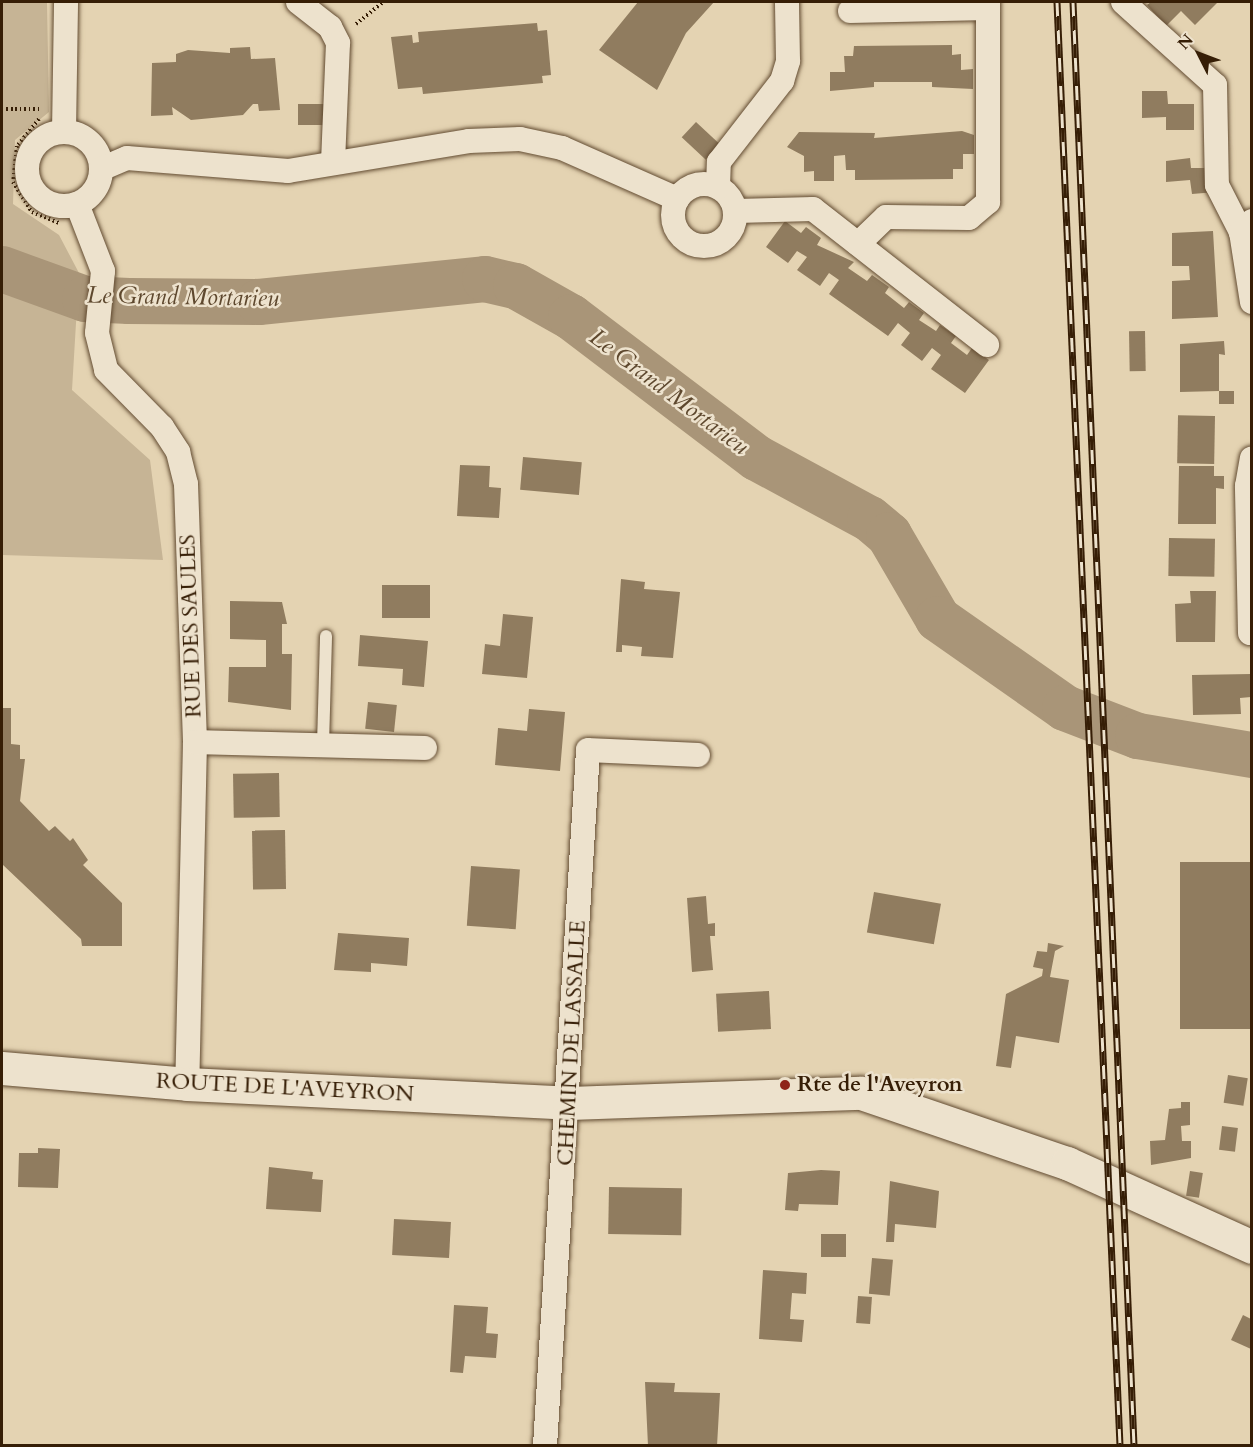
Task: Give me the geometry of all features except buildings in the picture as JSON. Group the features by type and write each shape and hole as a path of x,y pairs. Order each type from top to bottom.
{"street":[{"path":"64,132 66,2"},
{"path":"298,2 334,35 333,164"},
{"path":"736,211 718,187 719,162 782,81 788,61 787,2"},
{"path":"1123,2 1215,85 1217,185 1246,227 1251,302"},
{"path":"849,11 988,5 988,202 969,218 886,217 858,244"},
{"path":"64,132 90,143 101,169 94,190 77,204 46,201 27,176 35,145 64,132"},
{"path":"101,169 127,158 249,171 333,164 469,141 520,139 562,148 677,199"},
{"path":"718,187 694,186 677,199 675,225 698,245 728,235 736,211"},
{"name":"RUE DES SAULES","path":"77,204 103,270 97,333 105,370 162,427 178,452 186,484 195,742 187,1084"},
{"path":"736,211 813,209 987,345"},
{"path":"1250,633 1247,486 1251,458"},
{"path":"195,742 425,748"},
{"name":"CHEMIN DE LASSALLE","path":"545,1446 569,1103 588,750 698,755"},
{"name":"ROUTE DE L'AVEYRON","path":"2,1068 187,1084 569,1103 861,1093 1067,1163 1251,1247"}],"lane":[{"path":"323,745 326,636"}],"path":[{"path":"334,35 374,14 383,2"},
{"path":"2,109 43,109"}],"shaded area":[{"path":"2,2 47,2 49,112 15,140 13,204 59,235 79,273 72,390 150,460 163,560 2,555"}],"waterway":[{"name":"Le Grand Mortarieu","path":"2,269 85,299 129,301 259,302 485,279 516,286 571,317 757,458 870,519 889,535 938,619 1065,708 1138,736 1252,755"}],"railway":[{"path":"1057,2 1120,1446"},
{"path":"1073,2 1134,1446"}],"place":[{"name":"Rte de l'Aveyron","path":"785,1085"}]}
